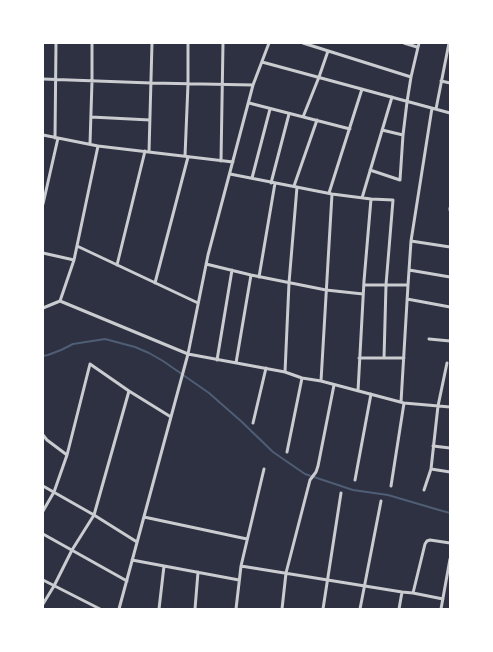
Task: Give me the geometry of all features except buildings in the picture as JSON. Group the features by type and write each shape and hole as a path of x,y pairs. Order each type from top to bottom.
{"street":[{"path":"43,204 57,138 56,43"},
{"path":"90,144 92,43"},
{"path":"117,265 147,152 150,120 152,43"},
{"path":"155,283 186,157 188,43"},
{"path":"221,161 223,43"},
{"path":"119,609 185,367 206,264 233,162 254,85 269,43"},
{"path":"303,43 411,77"},
{"path":"404,43 417,47"},
{"path":"370,170 400,180 407,102 418,43"},
{"path":"436,110 448,43"},
{"path":"302,117 328,51"},
{"path":"262,62 450,113"},
{"path":"43,78 151,84 254,85"},
{"path":"441,81 450,83"},
{"path":"321,381 330,193 362,89"},
{"path":"362,198 392,97"},
{"path":"249,103 350,129"},
{"path":"391,486 402,403 411,241 432,108"},
{"path":"252,178 270,109"},
{"path":"259,277 273,183 290,114"},
{"path":"91,118 150,120"},
{"path":"285,372 289,283 296,186 317,120"},
{"path":"382,130 403,135"},
{"path":"43,135 98,146 233,162"},
{"path":"60,301 74,260 98,146"},
{"path":"230,174 371,200 393,200 386,285 384,358"},
{"path":"358,391 363,294 371,200"},
{"path":"411,241 450,247"},
{"path":"77,246 198,303"},
{"path":"43,253 74,260"},
{"path":"206,264 289,283 326,290 363,294"},
{"path":"217,360 232,270"},
{"path":"409,270 450,277"},
{"path":"236,363 251,275"},
{"path":"364,285 408,285"},
{"path":"407,299 450,307"},
{"path":"43,308 60,301 188,354 285,372 302,378 334,384 402,403 450,406"},
{"path":"429,338 450,342"},
{"path":"360,358 404,358"},
{"path":"424,490 431,469 438,406 447,363"},
{"path":"43,511 54,492 67,455 90,364 129,391 171,417"},
{"path":"254,423 266,368"},
{"path":"288,452 302,378"},
{"path":"282,609 286,573 310,480 316,472 318,466 334,384"},
{"path":"43,604 72,550 94,515 129,391"},
{"path":"355,480 371,394"},
{"path":"43,435 47,440 67,455"},
{"path":"433,446 450,448"},
{"path":"236,609 241,566 264,469"},
{"path":"431,469 450,472"},
{"path":"43,486 137,542"},
{"path":"323,609 340,493"},
{"path":"360,609 381,501"},
{"path":"144,517 247,539"},
{"path":"43,534 127,581"},
{"path":"413,593 427,541 430,540 450,543"},
{"path":"441,609 450,559"},
{"path":"132,560 239,580"},
{"path":"159,609 164,566"},
{"path":"241,566 365,585 443,599"},
{"path":"195,609 198,572"},
{"path":"43,580 100,609"},
{"path":"399,609 402,592"}],"waterway":[{"path":"43,356 73,344 105,339 135,347 163,361 209,393 273,452 305,474 353,490 388,495 450,513"}]}
